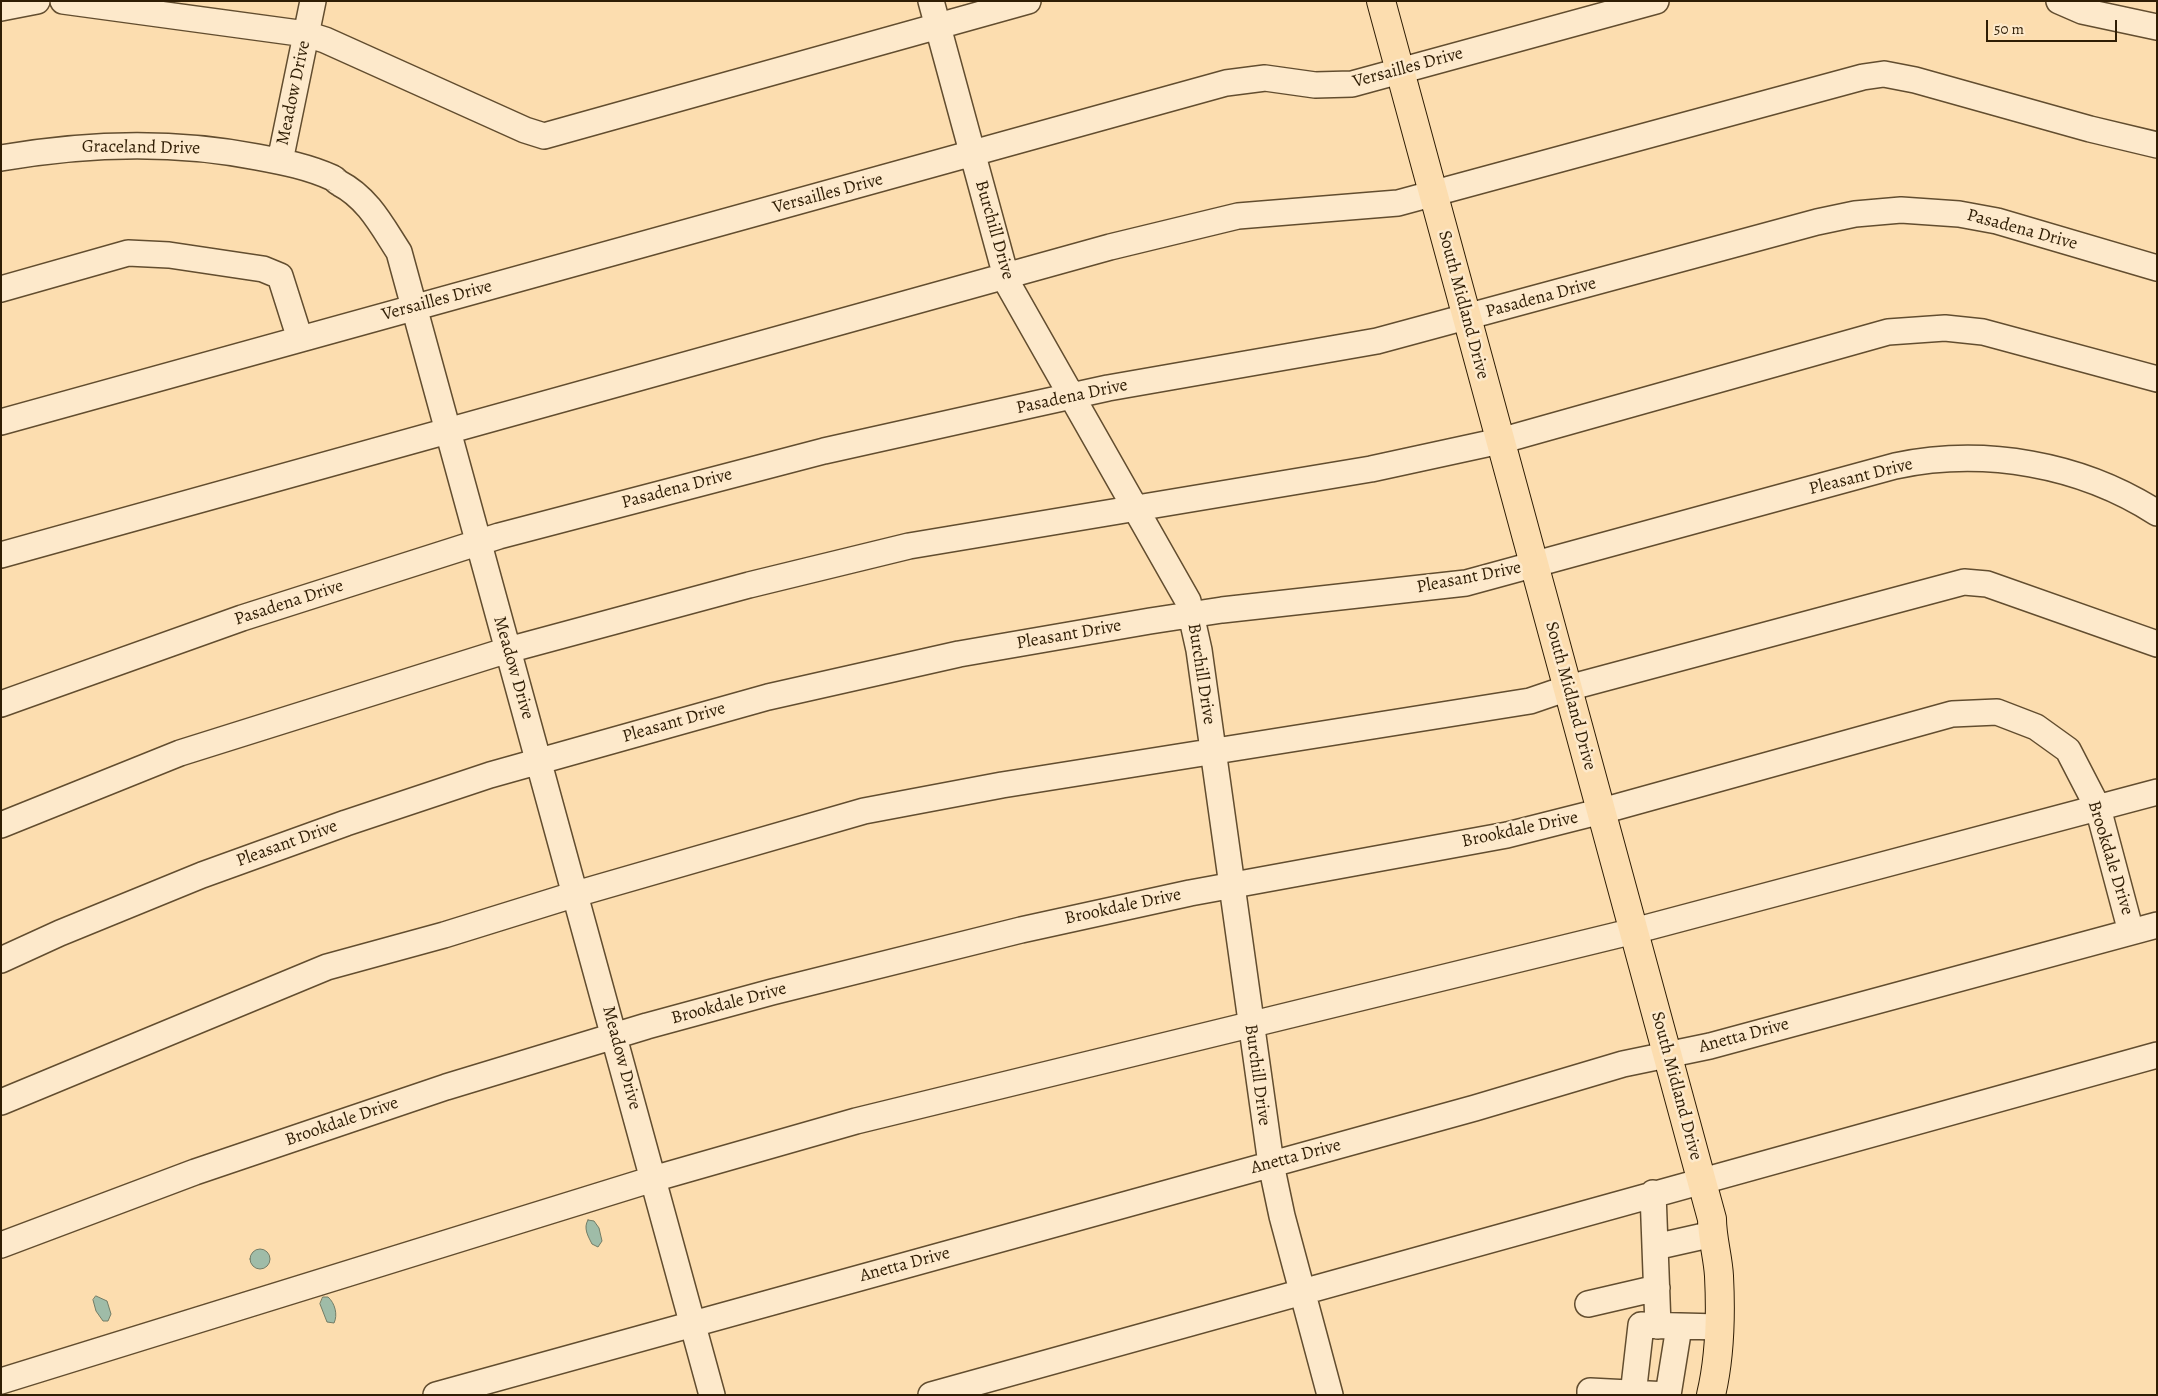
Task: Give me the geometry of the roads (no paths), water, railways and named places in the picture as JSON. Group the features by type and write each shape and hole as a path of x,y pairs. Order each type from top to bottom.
{"main road":[{"name":"South Midland Drive","path":"1381,1 1466,319 1702,1179 1719,1274 1719,1345 1711,1395"}],"street":[{"path":"1,8 37,1"},
{"path":"63,1 306,34 325,40 516,126 544,136 1028,1"},
{"name":"Meadow Drive","path":"313,1 280,161 308,167 333,178 371,209 384,225 399,252 712,1395"},
{"name":"Burchill Drive","path":"931,1 1006,277 1012,292 1188,601 1199,650 1250,1026 1271,1164 1330,1395"},
{"name":"Versailles Drive","path":"1,422 1242,79 1265,78 1314,85 1343,85 1656,1"},
{"path":"2059,1 2082,11 2157,26"},
{"path":"1,555 1110,247 1238,216 1290,210 1355,208 1398,202 1863,77 1884,74 2157,145"},
{"name":"Graceland Drive","path":"1,158 85,146 166,144 246,154 280,161"},
{"name":"Pasadena Drive","path":"1,704 215,628 478,542 816,453 1072,396 1377,341 1466,319 1818,222 1855,214 1940,211 1986,218 2157,268"},
{"path":"1,289 128,253 263,268 280,276 300,339"},
{"path":"1,825 180,753 508,650 749,585 909,546 1136,510 1371,469 1500,441 1888,332 1945,328 1983,332 2157,379"},
{"name":"Pleasant Drive","path":"1,960 113,911 274,848 472,780 768,697 883,670 985,649 1191,615 1450,585 1534,565 1895,466 1942,459 1986,458 2041,466 2076,475 2110,488 2157,513"},
{"path":"1,1102 327,967 444,935 576,894 864,812 1002,785 1530,701 1568,688 1964,582 1987,584 2157,644"},
{"name":"Brookdale Drive","path":"1,1245 195,1172 320,1128 446,1087 615,1036 896,960 1231,884 1507,835 1602,811 1952,714 1997,712 2036,727 2068,750 2098,808 2131,932"},
{"path":"1,1381 653,1179 856,1121 1634,931 2157,792"},
{"name":"Anetta Drive","path":"436,1395 1271,1164 1623,1064 1668,1055 2157,925"},
{"path":"931,1395 2157,1054"},
{"path":"1590,1395 1590,1391 1668,1395 1669,1326 1657,1288 1653,1193"},
{"path":"1655,1247 1713,1234"},
{"path":"1588,1304 1657,1288"},
{"path":"1633,1394 1641,1325 1719,1326"}]}
